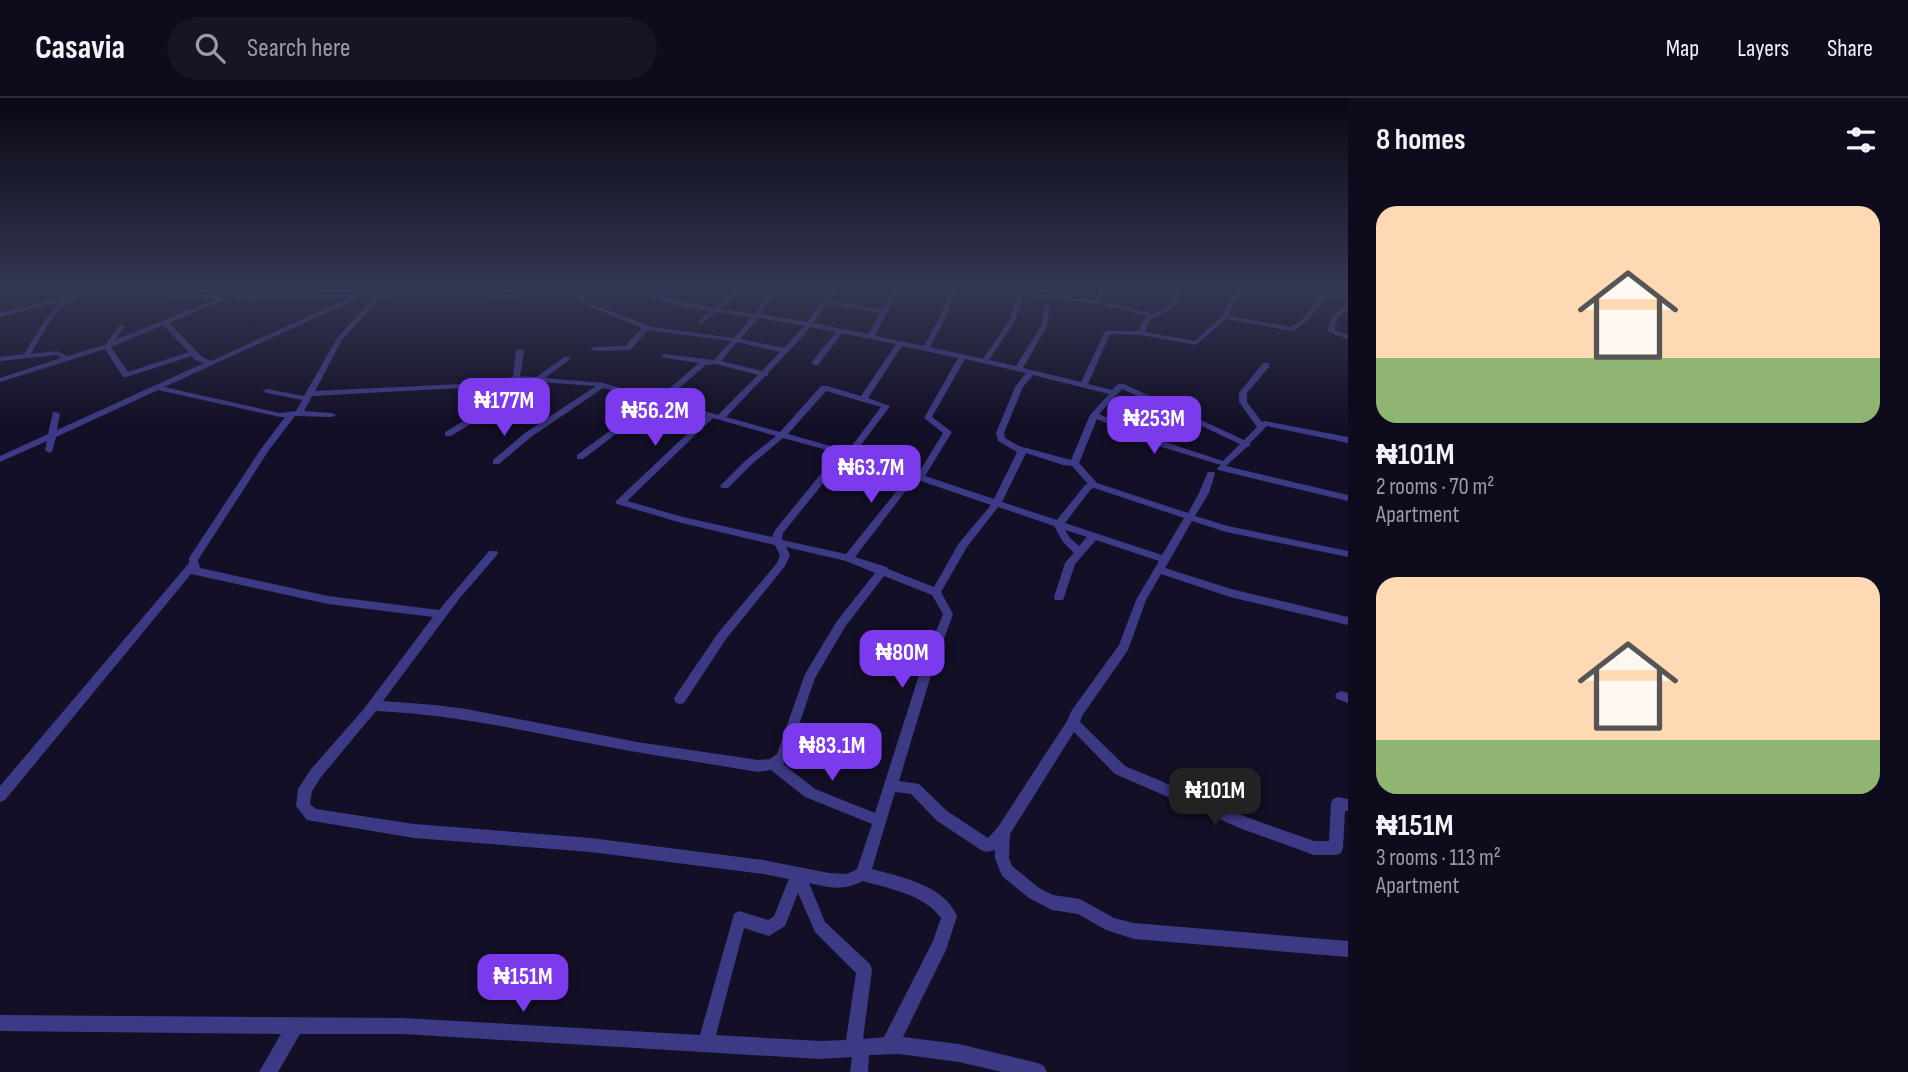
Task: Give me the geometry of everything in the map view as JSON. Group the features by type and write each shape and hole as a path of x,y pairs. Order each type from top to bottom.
{"street":[{"path":"27,354 39,334"},
{"path":"107,346 116,334"},
{"path":"0,380 136,334"},
{"path":"176,334 194,353 210,363"},
{"path":"0,459 277,334"},
{"path":"0,796 192,566 193,559 215,531 260,454 309,396 343,334"},
{"path":"595,349 627,348 640,334"},
{"path":"698,334 786,351"},
{"path":"580,457 712,362 741,334"},
{"path":"801,334 765,374 620,502 848,558 936,592 948,614 863,874"},
{"path":"815,363 838,334"},
{"path":"852,334 1114,393"},
{"path":"870,338 872,334"},
{"path":"926,349 934,334"},
{"path":"984,362 1003,334"},
{"path":"1018,370 1039,334"},
{"path":"1084,385 1106,334"},
{"path":"1149,334 1196,343 1206,334"},
{"path":"864,398 900,344"},
{"path":"107,346 126,375 194,353"},
{"path":"516,379 520,351"},
{"path":"0,359 27,354 57,353 67,359"},
{"path":"666,356 712,362 765,374"},
{"path":"848,558 917,477 948,432 928,418 962,357"},
{"path":"448,434 566,358"},
{"path":"1260,425 1243,402 1243,393 1266,365"},
{"path":"1030,373 1019,387 1000,433 1001,439 1020,448 1066,463 1074,463 1094,485 1189,519 1348,554"},
{"path":"267,391 309,396 537,378 603,386 659,399 678,408 784,433 1094,536 1230,593 1348,621"},
{"path":"496,462 528,435 603,386"},
{"path":"1074,463 1094,415 1121,386 1129,387 1247,444"},
{"path":"158,388 250,410 332,415"},
{"path":"680,699 714,647 781,564 785,555 778,533 886,409 882,403 824,388 784,433 749,461 725,486"},
{"path":"49,450 56,414"},
{"path":"1094,415 1165,445 1225,464 1247,444 1260,425"},
{"path":"1260,425 1279,425 1348,440"},
{"path":"936,592 963,545 996,504 1022,451 1020,448"},
{"path":"890,786 914,788 942,816 986,845 993,844 1073,723 1076,714 1124,647 1141,600 1216,471 1348,498"},
{"path":"1058,524 1088,487 1094,485"},
{"path":"1058,524 1066,540 1079,552"},
{"path":"1059,597 1070,563 1094,536"},
{"path":"493,553 441,614 305,789 303,806 312,815 414,831 591,845 848,881 863,874 930,896 943,905 949,916 940,944 890,1046"},
{"path":"192,566 205,576 328,600 441,614"},
{"path":"372,706 422,707 477,714 624,745 758,766 773,764 782,757 809,677 841,624 883,570"},
{"path":"1073,723 1120,770 1247,824 1314,848 1336,848 1339,803 1348,805"},
{"path":"773,764 810,793 880,821"},
{"path":"1003,832 1002,858 1007,871 1016,881 1052,902 1086,909 1111,925 1134,931 1348,949"},
{"path":"706,1043 739,919 769,928 780,921 798,874"},
{"path":"798,874 820,927 864,970 857,1048 859,1072"},
{"path":"0,1023 403,1026 820,1050 890,1046 959,1053 995,1067 1038,1072"},
{"path":"268,1072 296,1025"}]}
